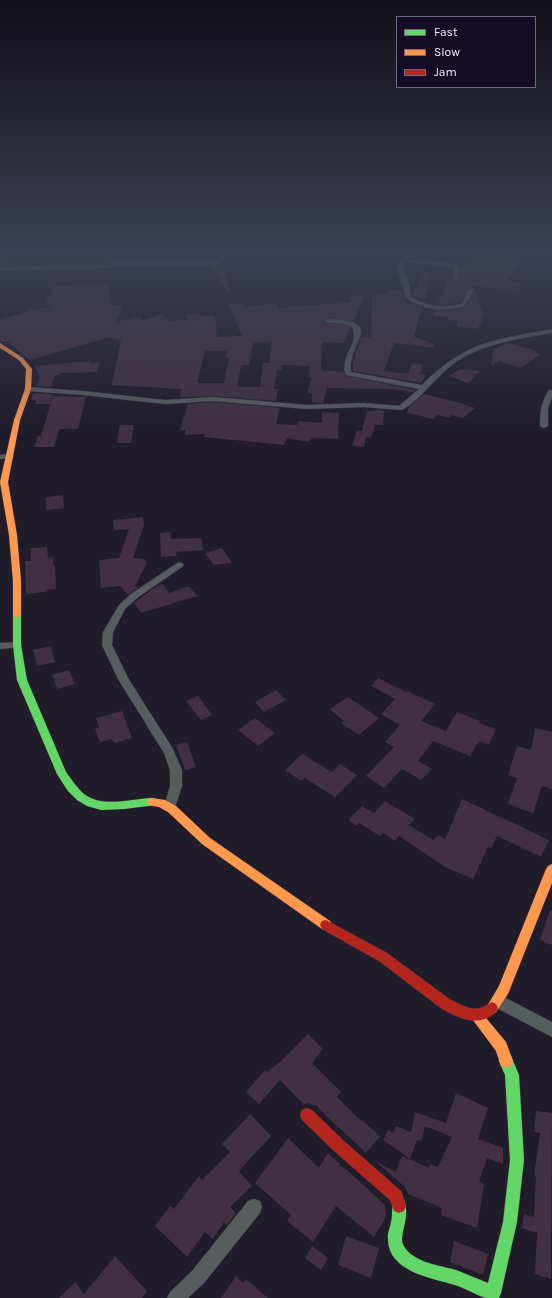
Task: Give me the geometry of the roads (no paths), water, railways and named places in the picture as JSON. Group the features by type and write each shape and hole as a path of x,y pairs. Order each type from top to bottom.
{"street":[{"path":"327,321 348,321 354,324 357,330 358,339 347,366 346,371 348,374 377,378 425,388"},
{"path":"28,389 83,393 165,402 214,399 307,407 364,405 401,408 425,388 454,360 475,348 493,341 552,331"},
{"path":"0,345 21,359 29,369 28,389 17,420 4,482 13,535 17,581 17,644 22,680 67,785 77,797 94,805 105,807 148,802 159,803 170,807 183,821 206,841 230,856 309,914 349,939 382,957 462,1013 477,1016 487,1012 498,1002 532,922 552,869"},
{"path":"544,426 544,407 547,398 552,392"},
{"path":"0,457 10,456"},
{"path":"170,807 176,786 176,770 169,752 123,679 107,646 108,632 112,621 122,607 134,596 180,565"},
{"path":"0,646 17,644"},
{"path":"498,1002 552,1030"},
{"path":"307,1115 339,1146 396,1196 400,1208 400,1220 395,1242 400,1255 423,1269 456,1278 494,1296 510,1222 517,1160 512,1075 500,1047 477,1016"},
{"path":"176,1298 198,1277 254,1207"}]}
